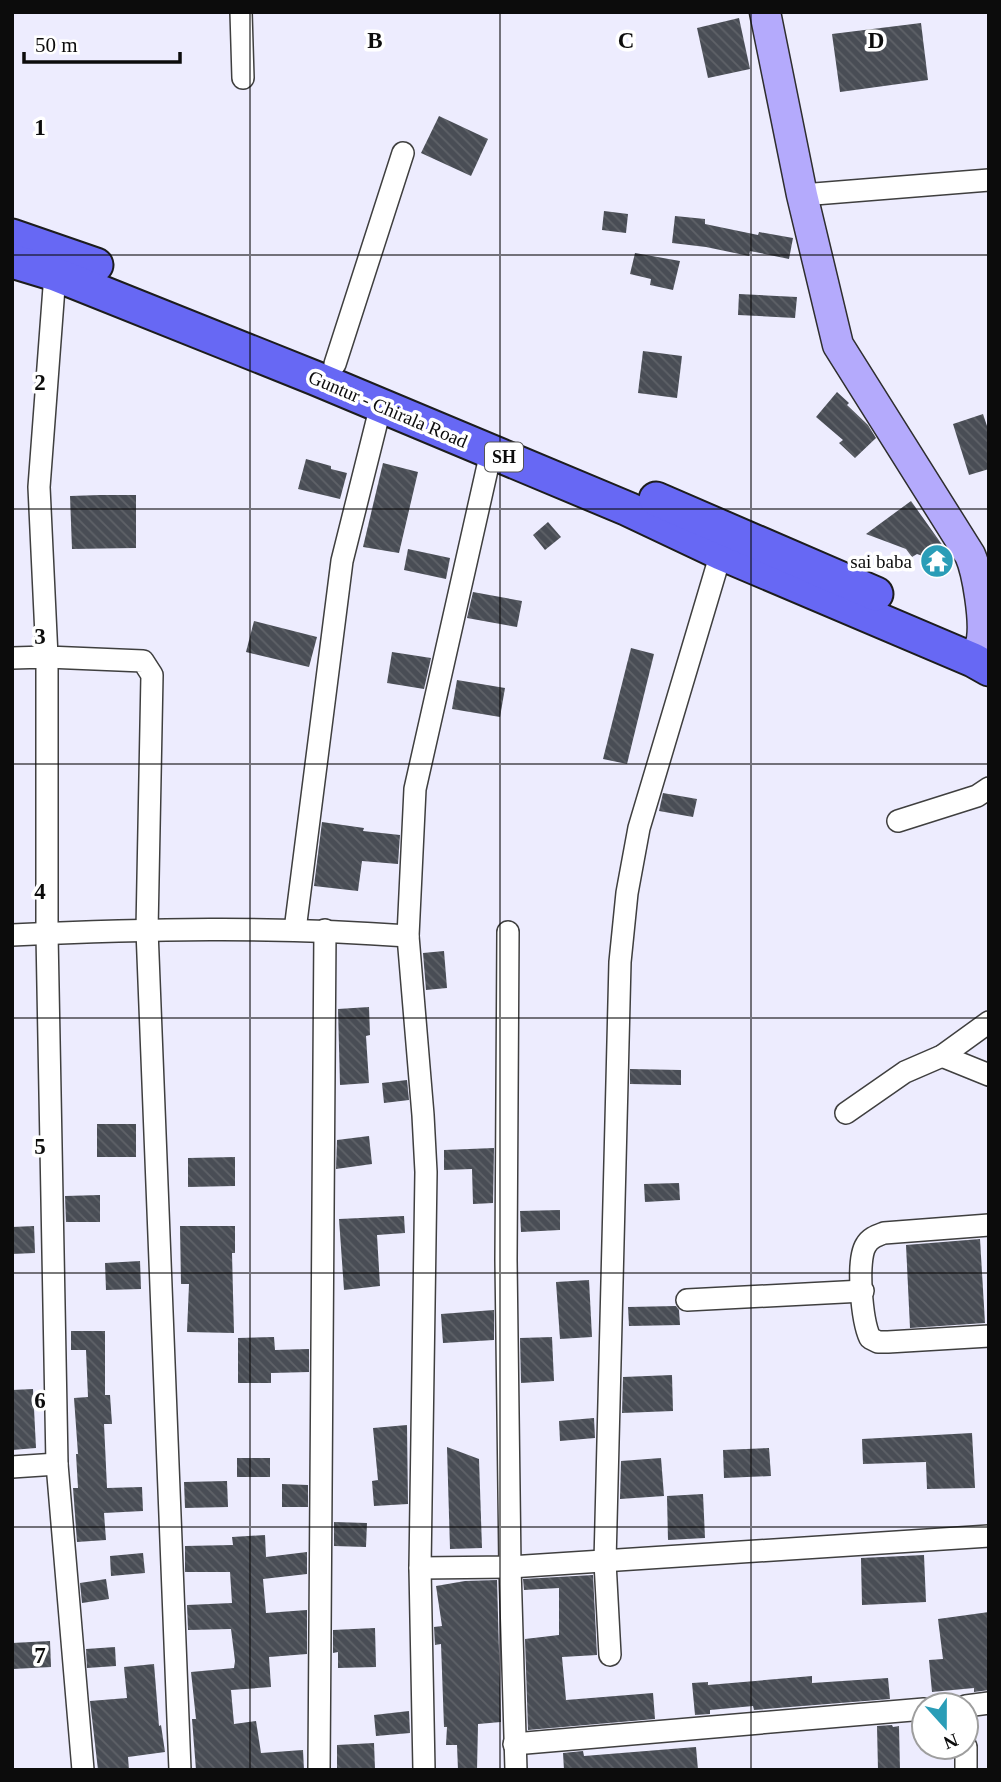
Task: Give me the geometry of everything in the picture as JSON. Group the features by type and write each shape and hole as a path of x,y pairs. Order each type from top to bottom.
{"main road":[{"name":"Guntur - Chirala Road","path":"12,236 73,256 718,524 983,653"},
{"name":"Guntur - Chirala Road","path":"12,261 55,274 380,405 628,509 721,553 983,653"}],"street":[{"path":"241,12 243,78"},
{"path":"765,12 802,195 838,345 963,543 978,580 983,653"},
{"path":"335,364 403,153"},
{"path":"802,195 989,180"},
{"path":"55,274 39,487 47,657 47,934 57,1464 83,1770"},
{"path":"295,930 342,561 380,405"},
{"path":"424,1770 419,1568 426,1172 424,1115 408,936 415,789 491,452"},
{"path":"610,1655 605,1562 620,962 627,893 639,828 721,553"},
{"path":"12,658 143,661 152,675 147,930 180,1770"},
{"path":"898,821 977,796 989,788"},
{"path":"12,935 147,930 325,930 408,936"},
{"path":"319,1770 325,930"},
{"path":"508,932 506,1260 516,1770"},
{"path":"846,1112 905,1072 942,1056 989,1022"},
{"path":"942,1056 989,1075"},
{"path":"989,1225 884,1233 870,1238 863,1248 861,1258 866,1329 870,1338 878,1342 989,1336"},
{"path":"687,1300 863,1291"},
{"path":"12,1467 57,1464"},
{"path":"419,1568 605,1562 989,1536"},
{"path":"514,1744 910,1710"}],"building":[{"path":"739,18 750,69 708,78 697,28"},
{"path":"921,23 928,80 840,92 832,34"},
{"path":"439,116 488,139 471,176 421,153"},
{"path":"604,211 628,214 626,233 602,230"},
{"path":"675,216 705,219 705,224 758,235 759,232 793,238 789,259 750,251 749,256 672,243"},
{"path":"635,253 680,261 673,290 650,285 651,279 630,274"},
{"path":"739,294 797,297 795,318 738,315"},
{"path":"643,351 682,356 677,398 638,393"},
{"path":"837,392 868,425 876,438 855,458 839,443 843,440 816,417"},
{"path":"983,414 989,432 989,469 969,475 953,424"},
{"path":"306,459 347,473 340,499 298,489"},
{"path":"383,463 418,472 399,553 363,547"},
{"path":"136,495 136,548 72,549 70,496"},
{"path":"911,501 948,553 937,561 917,554 912,557 906,549 866,534"},
{"path":"548,522 561,537 545,550 533,535"},
{"path":"408,549 450,558 446,579 404,570"},
{"path":"473,592 522,601 517,627 467,618"},
{"path":"254,621 317,637 309,667 246,652"},
{"path":"631,648 654,654 627,764 603,759"},
{"path":"392,652 431,658 424,689 387,683"},
{"path":"457,680 505,688 500,717 452,709"},
{"path":"663,793 697,799 693,817 659,811"},
{"path":"322,822 364,828 363,831 400,835 398,864 362,861 358,891 314,886"},
{"path":"444,951 447,988 426,990 423,953"},
{"path":"369,1007 370,1035 366,1036 369,1083 340,1085 338,1009"},
{"path":"630,1069 681,1070 681,1085 630,1084"},
{"path":"407,1080 409,1100 384,1103 382,1083"},
{"path":"97,1124 136,1124 136,1157 97,1157"},
{"path":"369,1136 372,1164 336,1169 337,1140"},
{"path":"494,1148 493,1203 473,1204 472,1169 444,1170 444,1150"},
{"path":"235,1157 235,1186 188,1187 188,1158"},
{"path":"679,1183 680,1200 645,1202 644,1184"},
{"path":"100,1195 100,1222 66,1222 65,1196"},
{"path":"560,1210 560,1230 521,1232 520,1211"},
{"path":"404,1216 405,1233 377,1235 380,1286 344,1290 339,1219"},
{"path":"34,1226 35,1253 12,1254 12,1227"},
{"path":"180,1226 235,1226 235,1253 232,1253 234,1333 187,1332 189,1284 181,1284"},
{"path":"980,1239 985,1323 910,1328 906,1245"},
{"path":"140,1261 141,1289 106,1290 105,1263"},
{"path":"589,1280 592,1337 560,1339 556,1282"},
{"path":"676,1306 679,1310 680,1325 629,1326 628,1307"},
{"path":"494,1310 494,1340 443,1343 441,1314"},
{"path":"71,1331 105,1331 105,1395 110,1395 112,1424 104,1424 107,1488 142,1487 143,1511 104,1513 106,1540 77,1542 73,1488 78,1488 74,1398 88,1397 86,1350 71,1350"},
{"path":"274,1337 275,1350 309,1349 309,1372 271,1373 271,1383 238,1383 238,1338"},
{"path":"552,1337 554,1381 521,1383 520,1338"},
{"path":"672,1375 673,1411 622,1413 623,1377"},
{"path":"33,1389 36,1448 12,1450 12,1390"},
{"path":"594,1418 595,1438 560,1441 559,1421"},
{"path":"407,1425 408,1504 374,1506 372,1481 378,1480 373,1428"},
{"path":"972,1433 975,1488 927,1489 926,1462 863,1464 862,1439"},
{"path":"447,1447 479,1459 482,1548 450,1549"},
{"path":"769,1448 771,1476 724,1478 723,1450"},
{"path":"237,1458 270,1458 270,1477 237,1477"},
{"path":"661,1458 664,1496 620,1499 621,1461"},
{"path":"227,1481 228,1507 185,1508 184,1482"},
{"path":"282,1484 308,1485 308,1507 282,1507"},
{"path":"703,1494 705,1538 668,1540 667,1496"},
{"path":"334,1522 367,1523 366,1547 334,1546"},
{"path":"265,1535 266,1557 307,1552 307,1574 263,1579 266,1613 307,1610 307,1654 269,1657 271,1687 231,1690 234,1724 256,1721 261,1753 303,1750 304,1770 196,1770 192,1719 196,1719 191,1672 234,1668 235,1661 231,1629 188,1630 187,1605 232,1603 230,1572 185,1572 185,1546 233,1545 232,1537"},
{"path":"143,1553 145,1573 111,1576 110,1556"},
{"path":"924,1555 926,1602 862,1605 861,1558"},
{"path":"593,1575 597,1655 562,1657 566,1700 653,1693 655,1719 528,1730 525,1639 559,1635 559,1588 524,1590 523,1579"},
{"path":"106,1579 109,1599 82,1603 80,1583"},
{"path":"497,1580 501,1722 478,1724 477,1770 458,1770 457,1745 446,1745 441,1644 435,1645 434,1627 442,1626 436,1586 465,1581"},
{"path":"989,1612 989,1690 974,1691 974,1688 932,1691 929,1660 943,1659 938,1619"},
{"path":"375,1628 376,1667 338,1668 338,1652 333,1653 333,1630"},
{"path":"50,1641 51,1667 13,1669 12,1643"},
{"path":"115,1647 116,1666 87,1668 86,1649"},
{"path":"154,1664 159,1726 161,1725 165,1752 128,1757 129,1770 98,1770 90,1701 127,1698 124,1667"},
{"path":"812,1676 812,1683 888,1678 890,1699 754,1710 753,1706 710,1710 710,1714 695,1715 692,1683 708,1682 708,1685"},
{"path":"409,1711 410,1733 376,1736 374,1715"},
{"path":"877,1726 899,1726 900,1770 878,1770"},
{"path":"374,1743 375,1769 337,1770 337,1745"},
{"path":"696,1747 698,1770 564,1770 563,1753 583,1751 584,1756"}],"place":[{"name":"sai baba","path":"937,561"}]}
